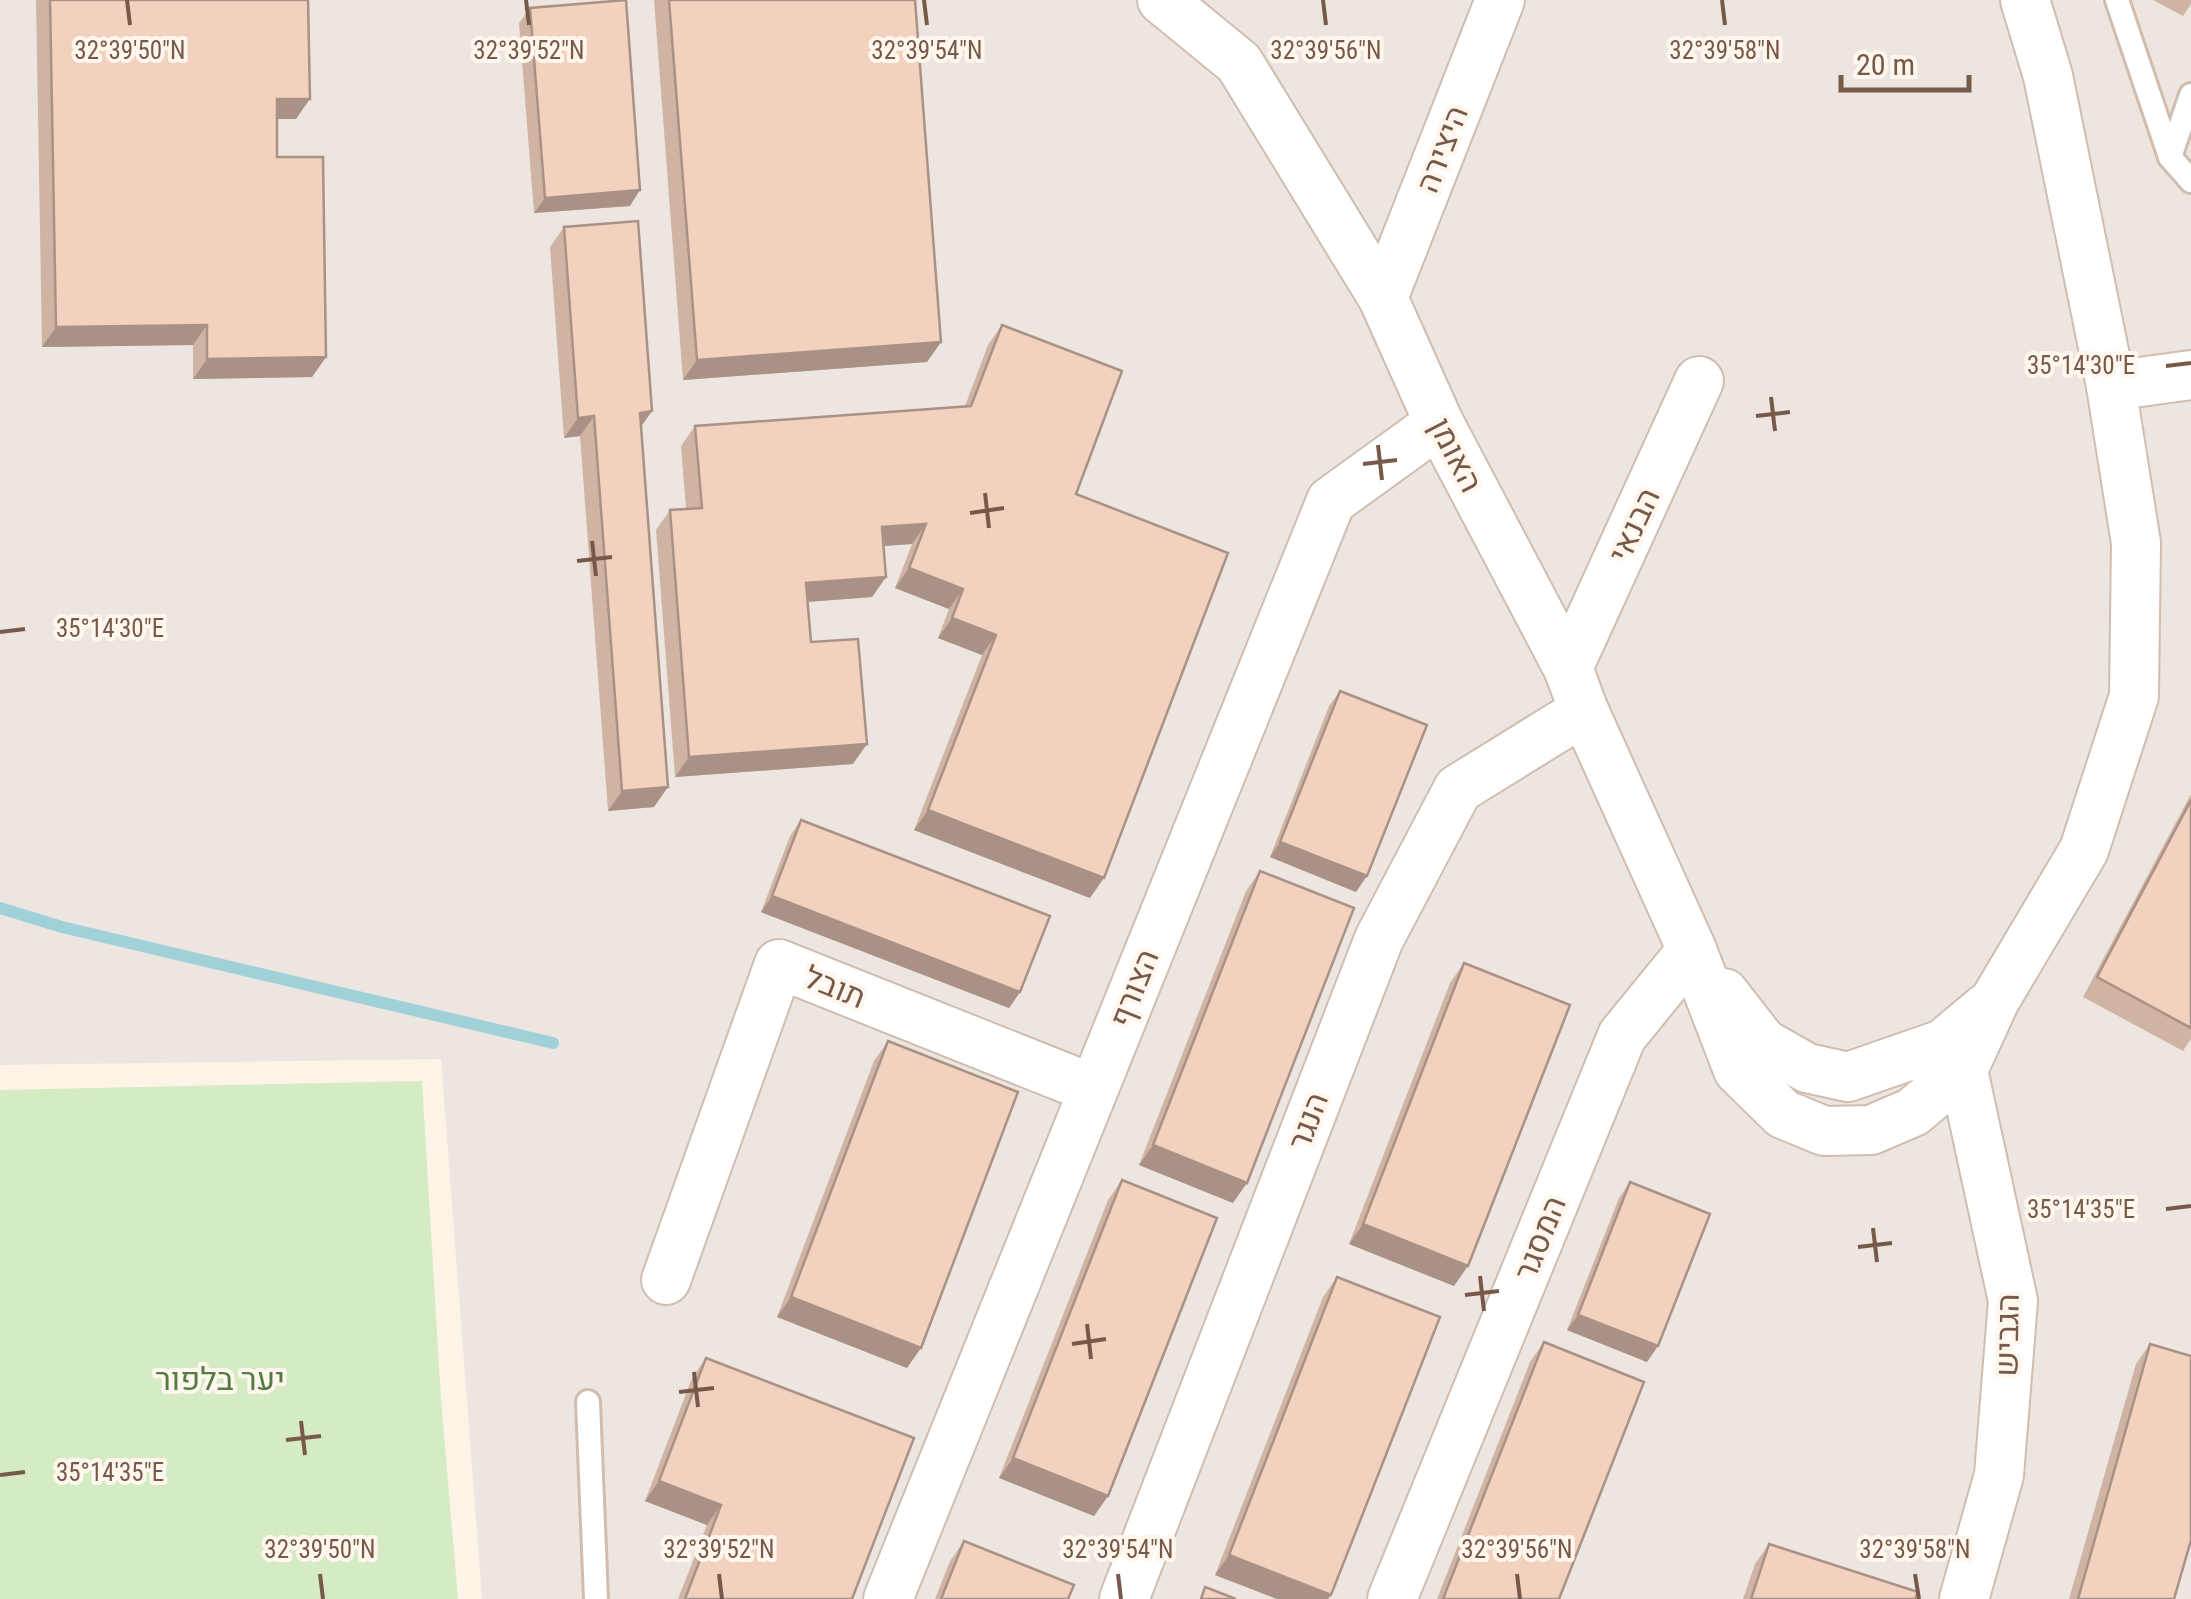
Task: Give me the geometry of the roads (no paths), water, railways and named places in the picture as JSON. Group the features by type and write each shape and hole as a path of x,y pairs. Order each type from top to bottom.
{"street":[{"name":"האומן","path":"1162,0 1239,63 1383,298 1439,423 1576,690 1692,950"},
{"name":"היצירה","path":"1383,298 1500,0"},
{"path":"1692,950 1738,1070 1784,1114 1824,1131 1871,1130 1913,1112 1962,1070 1995,1000 2084,850 2134,696 2136,543 2111,386 2048,76 2026,0"},
{"path":"2046,0 2048,76"},
{"path":"2111,386 2191,375"},
{"name":"הבנאי","path":"1576,690 1699,381"},
{"name":"הצורף","path":"888,1599 1331,501 1439,423"},
{"name":"הנגר","path":"1124,1599 1378,939 1458,789 1576,690"},
{"path":"1692,950 1763,1044 1806,1068 1848,1077 1943,1044 1995,1000"},
{"name":"המסגר","path":"1392,1599 1622,1036 1692,950"},
{"name":"תובל","path":"666,1280 778,964 1093,1089"},
{"name":"הגביש","path":"1962,1070 2013,1300 1999,1475 1964,1599"}],"lane":[{"path":"2117,0 2170,156 2191,181"},
{"path":"2170,156 2191,95"},
{"path":"588,1402 596,1599"}],"waterway":[{"path":"0,908 62,927 553,1043"}],"park label":[{"name":"יער בלפור","path":"220,1379"}]}
